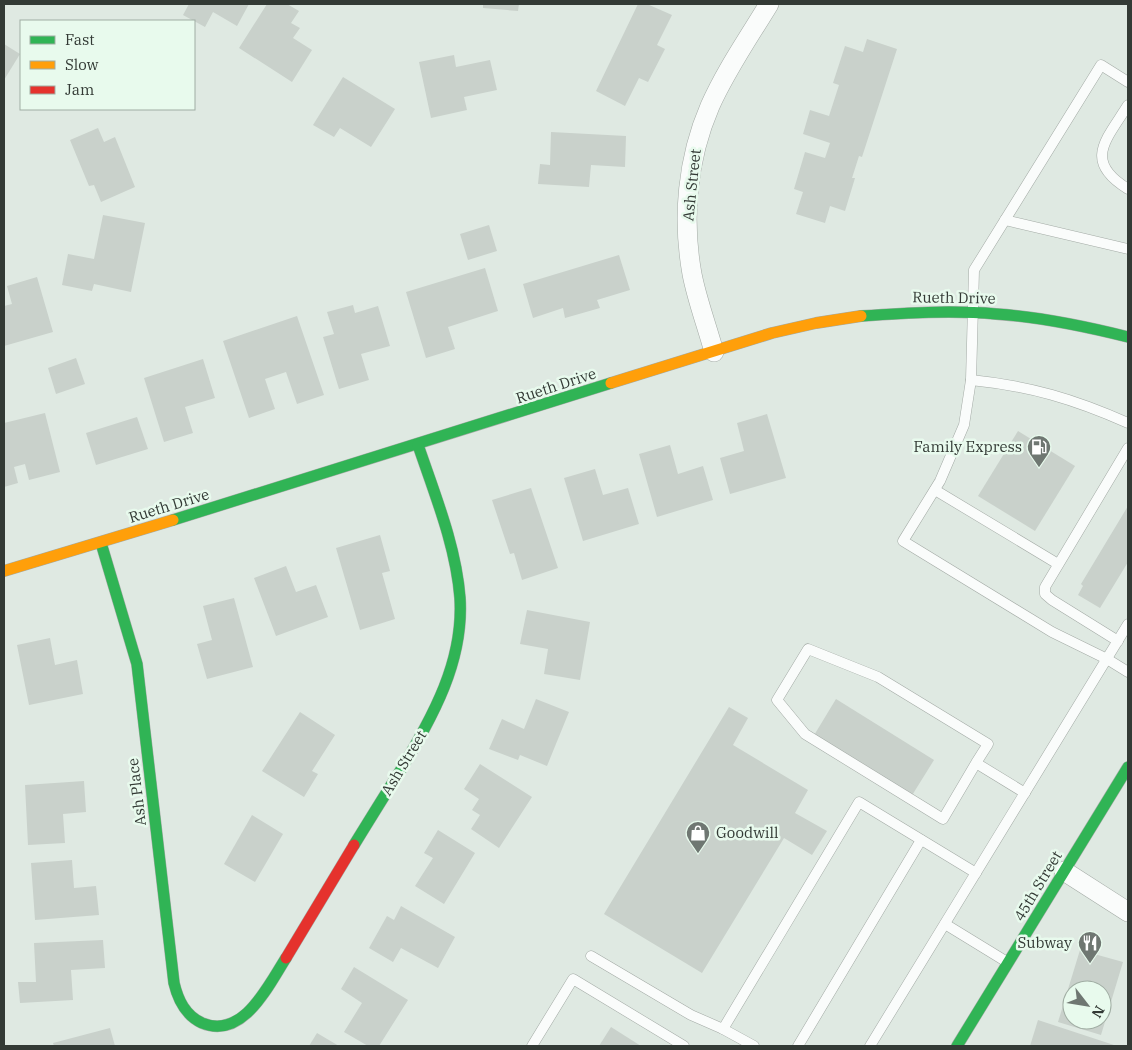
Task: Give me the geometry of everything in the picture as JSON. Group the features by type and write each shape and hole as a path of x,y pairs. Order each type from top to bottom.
{"street":[{"name":"Ash Street","path":"714,352 692,276 687,241 690,175 697,140 710,106 725,76 769,4"},
{"name":"Rueth Drive","path":"4,571 101,543 772,333 807,324 843,318 906,312 973,312 1054,321 1128,337"},
{"name":"Ash Street","path":"210,1026 228,1026 243,1017 269,985 439,704 457,647 460,618 459,589 453,558 418,445"},
{"name":"Ash Place","path":"101,543 137,664 174,983 178,998 184,1009 198,1021 210,1026"},
{"name":"45th Street","path":"957,1046 1128,767"},
{"path":"1064,871 1128,912"}],"lane":[{"path":"1128,82 1100,65 974,270 971,380 962,431 935,490 903,541 1052,632 1107,659 1128,672"},
{"path":"1128,105 1106,140 1102,161 1105,169 1118,183 1128,189"},
{"path":"1004,220 1128,248"},
{"path":"971,380 1002,383 1044,392 1085,404 1128,423"},
{"path":"1123,637 1052,600 1046,594 1045,587 1128,448"},
{"path":"935,490 1058,564"},
{"path":"870,1046 1107,659 1123,637 1128,624"},
{"path":"808,650 878,676 988,744 976,764 943,818 805,734 777,700 808,650"},
{"path":"976,764 1025,793"},
{"path":"722,1030 859,802 976,873"},
{"path":"798,1046 921,840"},
{"path":"945,924 1008,963"},
{"path":"591,956 691,1015 754,1046"},
{"path":"532,1046 573,979 684,1046"}],"building":[{"path":"189,4 249,4 237,26 213,12 205,27 183,15"},
{"path":"267,4 287,4 299,11 291,23 300,28 293,38 312,50 292,82 239,48"},
{"path":"483,4 519,4 518,11 483,8"},
{"path":"638,4 647,4 672,15 657,45 665,49 648,82 639,78 625,106 596,91"},
{"path":"867,39 897,49 862,157 859,156 852,178 855,178 845,211 830,206 825,223 796,214 803,192 794,189 805,152 825,158 830,143 803,134 810,110 829,116 839,85 833,83 845,46 863,52"},
{"path":"4,44 20,54 4,80"},
{"path":"454,55 456,67 490,60 497,90 464,97 467,110 431,118 419,62"},
{"path":"343,77 395,109 371,147 340,128 334,137 313,125"},
{"path":"98,128 104,142 115,137 135,187 101,202 94,185 89,186 70,140"},
{"path":"551,132 626,136 625,167 591,165 589,187 538,184 540,164 550,165"},
{"path":"103,215 145,223 131,292 94,284 92,291 62,285 68,254 94,259"},
{"path":"489,225 497,251 468,260 460,234"},
{"path":"619,255 630,290 597,300 600,308 565,318 563,308 533,318 523,284"},
{"path":"485,268 498,311 448,327 455,349 426,358 406,292"},
{"path":"37,277 53,332 4,346 4,306 12,304 7,286"},
{"path":"353,305 355,313 378,306 390,346 361,354 369,380 339,389 323,337 334,334 327,312"},
{"path":"297,316 324,395 297,404 286,372 265,379 275,409 249,418 223,341"},
{"path":"76,358 85,384 56,394 48,368"},
{"path":"203,359 215,398 185,407 193,433 164,442 144,378"},
{"path":"45,413 60,472 29,480 25,464 14,467 18,483 4,487 4,423"},
{"path":"767,414 786,478 730,494 720,458 744,451 737,423"},
{"path":"137,417 148,449 96,465 86,433"},
{"path":"1018,431 1075,466 1035,531 978,496"},
{"path":"670,445 678,474 703,466 713,500 657,517 639,454"},
{"path":"595,469 603,495 628,488 639,524 583,541 564,478"},
{"path":"531,488 558,568 522,580 514,553 510,554 492,500"},
{"path":"1128,506 1128,562 1100,608 1078,595 1083,586 1081,584"},
{"path":"380,535 390,571 382,573 395,619 360,630 336,548"},
{"path":"286,566 296,592 316,585 328,617 276,636 254,578"},
{"path":"234,598 253,667 207,679 197,644 212,640 203,606"},
{"path":"527,610 590,622 580,680 544,674 548,649 520,644"},
{"path":"50,638 55,665 77,660 83,694 29,705 17,645"},
{"path":"536,699 569,712 547,766 520,755 518,760 489,749 502,719 524,729"},
{"path":"836,699 934,760 911,797 813,737"},
{"path":"729,707 748,718 733,745 808,790 795,813 827,831 812,855 784,838 702,973 604,914"},
{"path":"300,712 335,735 312,771 318,774 304,797 262,771"},
{"path":"480,764 532,797 499,848 471,829 480,815 472,810 479,799 464,789"},
{"path":"84,781 86,812 63,814 65,843 28,845 25,785"},
{"path":"252,815 283,834 255,882 224,864"},
{"path":"438,830 475,853 444,904 415,886 433,858 424,853"},
{"path":"72,860 74,888 96,886 99,915 35,920 31,863"},
{"path":"401,906 455,937 438,968 401,948 393,962 369,948 387,916 394,920"},
{"path":"103,940 105,968 71,970 73,1000 20,1003 18,982 36,982 34,943"},
{"path":"1080,950 1123,962 1112,998 1112,980 1071,980"},
{"path":"354,967 408,1000 379,1046 368,1046 344,1032 362,1003 341,989"},
{"path":"1062,1009 1062,1023 1058,1022"},
{"path":"1038,1020 1062,1028 1062,1030 1068,1030 1117,1046 1030,1046"},
{"path":"611,1027 641,1046 599,1046"},
{"path":"110,1028 115,1046 54,1046 53,1043"},
{"path":"1084,1030 1103,1030 1101,1035"},
{"path":"317,1033 339,1046 309,1046"}],"traffic: fast":[{"path":"861,316 945,312 996,314 1062,322 1128,337"},
{"path":"173,520 611,383"},
{"path":"354,845 425,728 444,687 452,666 457,644 460,622 458,579 444,521 418,445"},
{"path":"101,543 137,664 174,983 180,1001 191,1016 202,1023 217,1026 230,1024 242,1017 253,1007 286,958"},
{"path":"957,1046 1128,767"}],"traffic: slow":[{"path":"611,383 772,333 816,323 861,316"},
{"path":"4,571 173,520"}],"traffic: jam":[{"path":"286,958 354,845"}],"place":[{"name":"Family Express","path":"1039,468"},
{"name":"Goodwill","path":"698,854"},
{"name":"Subway","path":"1090,964"}]}
